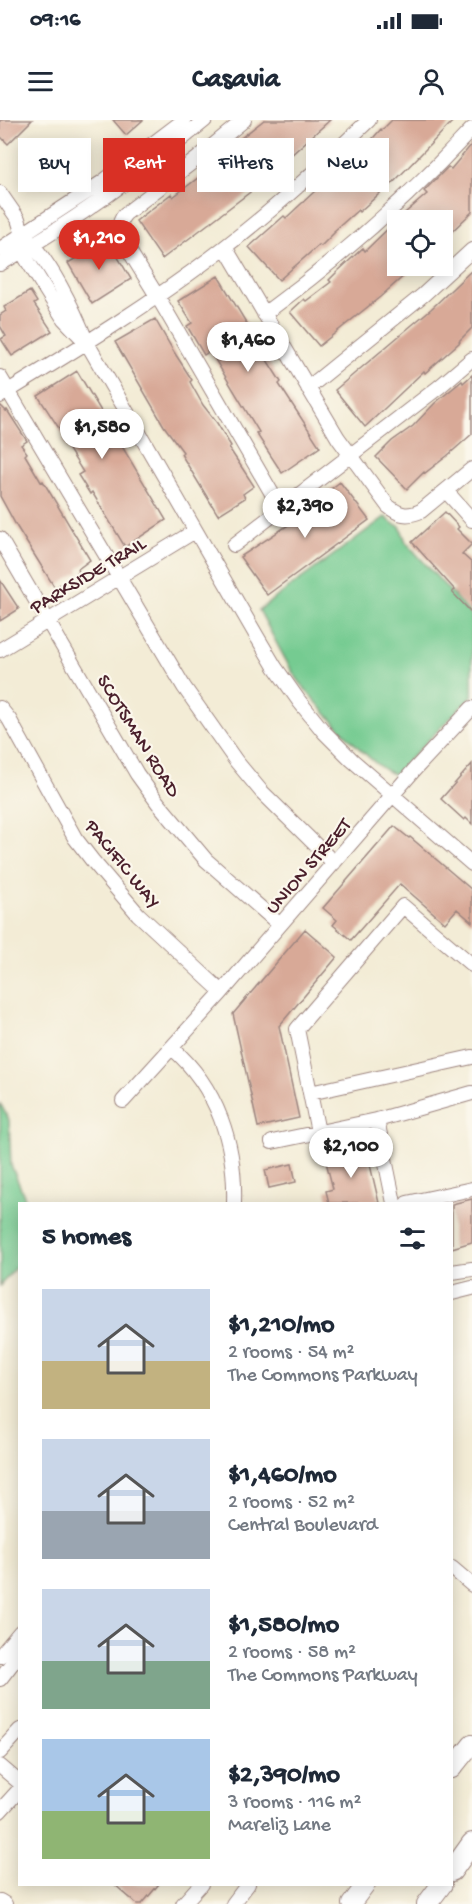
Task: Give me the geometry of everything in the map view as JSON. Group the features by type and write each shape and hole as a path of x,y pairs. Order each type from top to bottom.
{"highway":[{"path":"453,1870 472,1843"},
{"path":"427,1904 440,1886"}],"main road":[{"path":"453,1768 472,1744"},
{"path":"351,1904 364,1886"}],"street":[{"path":"0,249 101,183 184,120"},
{"path":"0,264 91,206 205,120"},
{"path":"244,120 125,214 121,219 119,230 120,236 281,509"},
{"path":"4,393 87,343 225,247 296,188 369,120"},
{"path":"264,314 305,284 379,220 472,129"},
{"path":"0,193 18,219 28,248 64,319 87,343 274,667 331,739 392,796 472,864"},
{"path":"225,247 308,388 351,456 388,506 404,515 412,515 421,511 472,469"},
{"path":"308,388 423,294 472,250"},
{"path":"234,545 351,456 472,359"},
{"path":"0,377 4,393 119,577 184,687 236,761 261,790 334,863"},
{"path":"446,490 472,520"},
{"name":"PARKSIDE TRAIL","path":"0,650 195,531"},
{"name":"SCOTSMAN ROAD","path":"0,539 137,774 158,803 206,860 280,925"},
{"name":"PACIFIC WAY","path":"0,708 9,719 75,838 92,860 138,914 222,992"},
{"name":"UNION STREET","path":"123,1101 472,708"},
{"path":"318,1132 297,1029 403,906 472,965"},
{"path":"172,1048 204,1082 220,1114 234,1177 234,1202"},
{"path":"310,1093 472,1057"},
{"path":"272,1142 377,1120 472,1093"},
{"path":"377,1120 394,1202"},
{"path":"412,1202 472,1189"},
{"path":"453,1272 472,1269"},
{"path":"453,1293 472,1288"},
{"path":"453,1569 472,1585"},
{"path":"0,1656 18,1634"},
{"path":"0,1679 18,1656"},
{"path":"0,1752 18,1732"},
{"path":"0,1766 18,1781"},
{"path":"0,1811 18,1791"},
{"path":"183,1904 199,1886"},
{"path":"233,1904 246,1886"},
{"path":"0,1901 4,1904"}],"green space":[{"path":"385,517 400,526 406,542 472,616 472,696 395,774 372,760 310,695 292,671 259,610"},
{"path":"0,1103 9,1120 11,1165 27,1202 18,1202 18,1264 0,1286"}],"building":[{"path":"0,120 32,120 8,144 0,136"},
{"path":"113,120 143,120 126,135"},
{"path":"264,120 330,120 310,138 306,138 306,142 294,152 294,138 241,138"},
{"path":"392,120 454,120 389,187 389,138 373,138"},
{"path":"472,144 472,212 453,230 453,210 408,210 427,194 424,191 448,167 451,169"},
{"path":"197,179 197,192 250,192 162,259 136,221 171,194 173,197 180,192 185,192 185,188"},
{"path":"314,192 381,192 279,280 249,247 284,216 286,218"},
{"path":"387,230 387,276 404,276 319,346 290,312 304,299 306,301 331,282 329,280 363,248 365,251"},
{"path":"107,239 131,279 92,304 68,263"},
{"path":"472,270 472,328 460,342 425,373 424,371 365,427 335,390 431,309"},
{"path":"218,276 281,382 279,384 320,447 282,473 256,433 259,432 210,351 204,355 187,326 192,323 178,301"},
{"path":"30,291 37,302 34,304 52,331 12,356 1,339 6,336 0,326 0,315 6,311 4,307"},
{"path":"155,319 192,380 190,382 203,405 217,423 231,446 229,448 254,486 243,494 245,498 218,515 181,454 183,452 164,426 115,342"},
{"path":"77,371 166,520 125,547 92,492 90,494 78,475 83,472 63,440 66,439 38,396"},
{"path":"472,375 472,434 424,472 407,489 376,457 392,441 413,426 435,403"},
{"path":"0,405 7,410 27,441 21,445 27,453 25,455 90,560 78,569 79,572 55,588 0,496"},
{"path":"340,482 369,520 267,595 240,557 305,514 304,512 325,497 323,495"},
{"path":"445,512 472,544 462,554 472,563 472,613 452,592 455,590 412,542"},
{"path":"0,580 19,609 0,621"},
{"path":"472,764 472,824 466,818 464,820 441,799"},
{"path":"394,826 472,890 472,922 457,909 445,923 400,884 351,940 333,925 337,920 323,908"},
{"path":"305,929 337,957 279,1026 299,1118 258,1127 233,1014"},
{"path":"367,1152 379,1202 329,1202 326,1191 333,1189 325,1158 343,1153"},
{"path":"292,1164 296,1182 269,1188 265,1170"},
{"path":"472,1199 472,1242 453,1248 453,1204"},
{"path":"116,1886 157,1886 142,1904 137,1904"}]}
